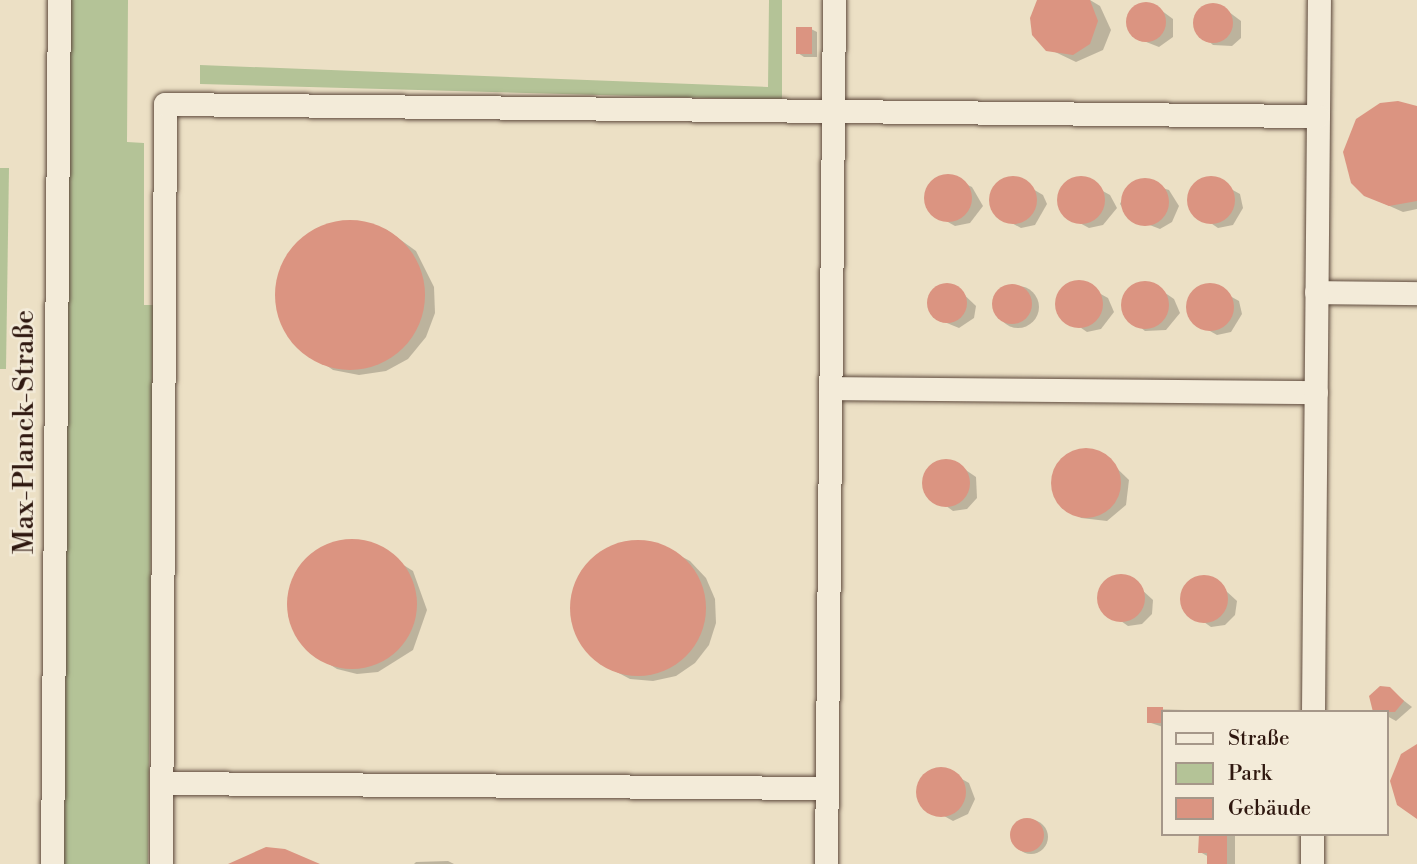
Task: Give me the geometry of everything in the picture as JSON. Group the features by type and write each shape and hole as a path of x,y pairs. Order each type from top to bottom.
{"street":[{"name":"Max-Planck-Straße","path":"52,864 59,0"},
{"path":"826,864 834,0"},
{"path":"1313,710 1319,0"},
{"path":"161,864 165,104 1318,116"},
{"path":"1316,292 1417,293"},
{"path":"830,388 1315,392"},
{"path":"161,783 827,788"},
{"path":"1312,836 1312,864"}],"green space":[{"path":"70,0 128,0 127,142 144,143 144,305 153,305 148,864 64,864"},
{"path":"769,0 782,0 782,100 200,84 200,65 768,87"},
{"path":"0,168 9,168 6,369 0,369"}],"building":[{"path":"1037,0 1090,0 1098,21 1090,44 1073,55 1046,51 1032,35 1030,18"},
{"path":"1146,2 1154,3 1160,8 1165,14 1165,30 1160,36 1154,41 1146,42 1138,41 1132,36 1127,30 1126,22 1127,14 1132,8 1138,3"},
{"path":"1213,3 1221,4 1227,9 1232,15 1232,31 1227,37 1221,42 1213,43 1205,42 1199,37 1194,31 1193,23 1194,15 1199,9 1205,4"},
{"path":"796,27 812,27 812,54 796,54"},
{"path":"1398,101 1417,106 1417,201 1389,206 1364,196 1351,183 1343,152 1356,119 1380,103"},
{"path":"948,174 965,181 972,198 965,215 948,222 931,215 924,198 931,181"},
{"path":"1013,176 1030,183 1037,200 1030,217 1013,224 996,217 989,200 996,183"},
{"path":"1081,176 1098,183 1105,200 1098,217 1081,224 1064,217 1057,200 1064,183"},
{"path":"1211,176 1228,183 1235,200 1228,217 1211,224 1194,217 1187,200 1194,183"},
{"path":"1145,178 1162,185 1169,202 1162,219 1145,226 1128,219 1121,202 1128,185"},
{"path":"350,220 379,225 403,242 420,266 425,295 420,324 403,348 379,365 350,370 321,365 297,348 280,324 275,295 280,266 297,242 321,225"},
{"path":"1079,280 1096,287 1103,304 1096,321 1079,328 1062,321 1055,304 1062,287"},
{"path":"1145,281 1162,288 1169,305 1162,322 1145,329 1128,322 1121,305 1128,288"},
{"path":"947,283 955,284 961,289 966,295 966,311 961,317 955,322 947,323 939,322 933,317 928,311 927,303 928,295 933,289 939,284"},
{"path":"1210,283 1227,290 1234,307 1227,324 1210,331 1193,324 1186,307 1193,290"},
{"path":"1012,284 1020,285 1026,290 1031,296 1031,312 1026,318 1020,323 1012,324 1004,323 998,318 993,312 992,304 993,296 998,290 1004,285"},
{"path":"1086,448 1105,454 1115,464 1121,483 1115,502 1105,512 1086,518 1067,512 1057,502 1051,483 1057,464 1067,454"},
{"path":"946,459 963,466 970,483 963,500 946,507 929,500 922,483 929,466"},
{"path":"352,539 377,544 398,558 412,579 417,604 412,629 398,650 377,664 352,669 327,664 306,650 292,629 287,604 292,579 306,558 327,544"},
{"path":"638,540 664,545 686,560 701,582 706,608 701,634 686,656 664,671 638,676 612,671 590,656 575,634 570,608 575,582 590,560 612,545"},
{"path":"1121,574 1138,581 1145,598 1138,615 1121,622 1104,615 1097,598 1104,581"},
{"path":"1204,575 1221,582 1228,599 1221,616 1204,623 1187,616 1180,599 1187,582"},
{"path":"1380,686 1390,687 1404,701 1395,712 1372,710 1369,696"},
{"path":"1147,707 1163,707 1162,723 1147,723"},
{"path":"1417,744 1417,819 1397,805 1390,781 1401,754"},
{"path":"941,767 958,775 966,792 958,809 941,817 924,809 916,792 924,775"},
{"path":"1027,818 1039,823 1044,835 1039,847 1027,852 1015,847 1010,835 1015,823"},
{"path":"1199,836 1227,836 1227,864 1207,864 1207,853 1198,853"},
{"path":"266,847 285,849 320,864 228,864"}]}
